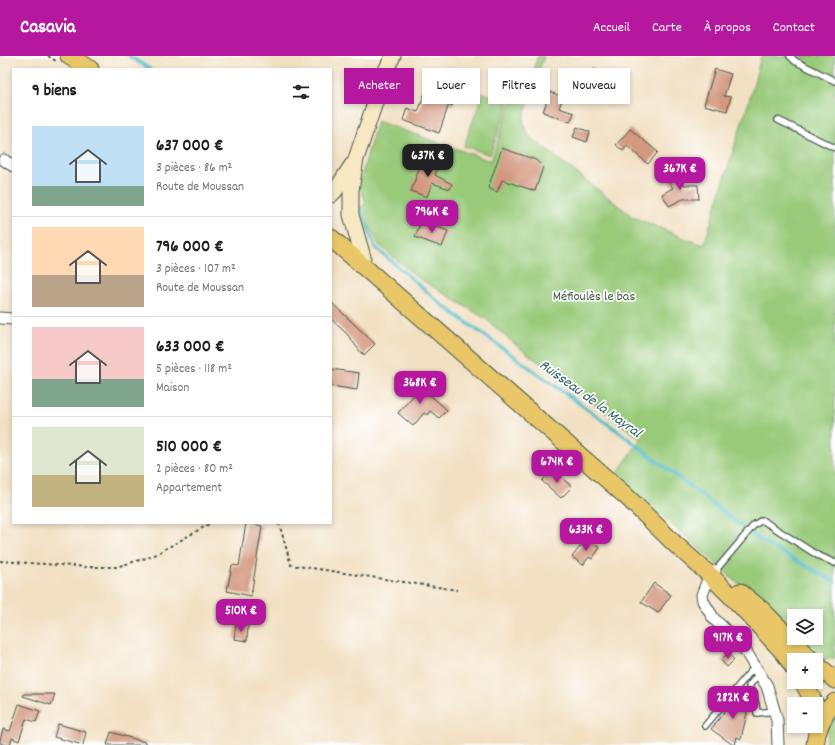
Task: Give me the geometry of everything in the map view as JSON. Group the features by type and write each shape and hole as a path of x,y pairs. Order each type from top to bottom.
{"main road":[{"path":"69,56 88,68"},
{"path":"332,228 363,257 424,320"},
{"path":"332,239 626,496 675,544 762,610 805,653"},
{"path":"713,573 787,657"},
{"path":"823,670 835,680"},
{"path":"823,717 835,702"},
{"path":"816,745 818,733"}],"street":[{"path":"363,257 351,215 351,190 356,159 392,56"},
{"path":"332,194 335,192 356,159"},
{"path":"0,318 12,319"},
{"path":"713,573 702,595 703,601 714,619 742,647 767,686 777,720 778,745"}],"lane":[{"path":"790,56 795,61 835,81"},
{"path":"778,120 835,148"},
{"path":"713,573 754,525 762,520 817,555 835,563"},
{"path":"757,671 749,686 756,704 757,713 775,711"},
{"path":"705,726 750,672 757,671"}],"path":[{"path":"0,560 88,567 116,567 152,556 209,524"},
{"path":"280,524 290,565 457,590"}],"green space":[{"path":"538,56 544,56 540,68 534,68"},
{"name":"Méfioulès le bas","path":"761,56 835,56 835,658 824,660 823,653 816,653 808,645 823,645 823,609 787,609 787,627 616,475 641,439 512,342 486,319 417,277 379,245 360,208 366,203 359,185 377,121 491,161 511,104 528,104 523,119 529,136 633,217 704,245 748,105"},
{"path":"483,93 488,95 488,104 508,104 490,155 464,146"},
{"path":"835,716 835,745 825,745 828,728"}],"building":[{"path":"715,69 731,74 724,96 731,97 727,111 704,105"},
{"path":"550,92 558,95 558,104 560,104 559,108 574,113 570,122 543,112 546,104 550,104"},
{"path":"422,101 422,104 449,104 439,133 403,120 407,108 418,112"},
{"path":"577,127 590,132 587,142 573,137"},
{"path":"630,129 658,152 648,164 627,146 623,151 616,145"},
{"path":"502,148 536,160 543,167 535,191 502,180 497,192 488,188"},
{"path":"423,158 439,164 435,175 452,184 450,189 432,183 427,197 411,191"},
{"path":"677,173 684,185 698,185 699,199 683,199 669,206 662,194 673,188 667,178"},
{"path":"421,221 448,231 442,247 415,237"},
{"path":"332,303 375,344 364,355 347,334 332,320"},
{"path":"332,369 359,373 357,390 332,386"},
{"path":"414,381 447,410 439,418 430,411 427,415 424,413 413,426 398,413 414,395 407,389"},
{"path":"552,469 572,487 561,498 542,481"},
{"path":"246,524 262,526 251,596 227,591 232,565 239,566"},
{"path":"587,538 600,548 592,559 589,557 583,565 572,557"},
{"path":"654,583 671,595 658,613 641,602"},
{"path":"236,624 248,626 247,641 234,639"},
{"path":"728,653 734,660 727,667 721,660"},
{"path":"740,692 749,698 746,703 747,713 741,739 737,737 735,745 733,745 711,729"},
{"path":"24,694 55,694 51,705 23,696"},
{"path":"19,704 40,711 36,722 26,719 19,741 12,738 10,745 0,743 3,729 10,731"},
{"path":"58,724 86,732 83,745 54,737"},
{"path":"111,732 147,743 147,745 107,745"}],"waterway":[{"name":"Ruisseau de la Mayral","path":"129,56 148,68"},
{"name":"Ruisseau de la Mayral","path":"360,208 375,247 441,304 622,434 761,541 835,582"}]}
